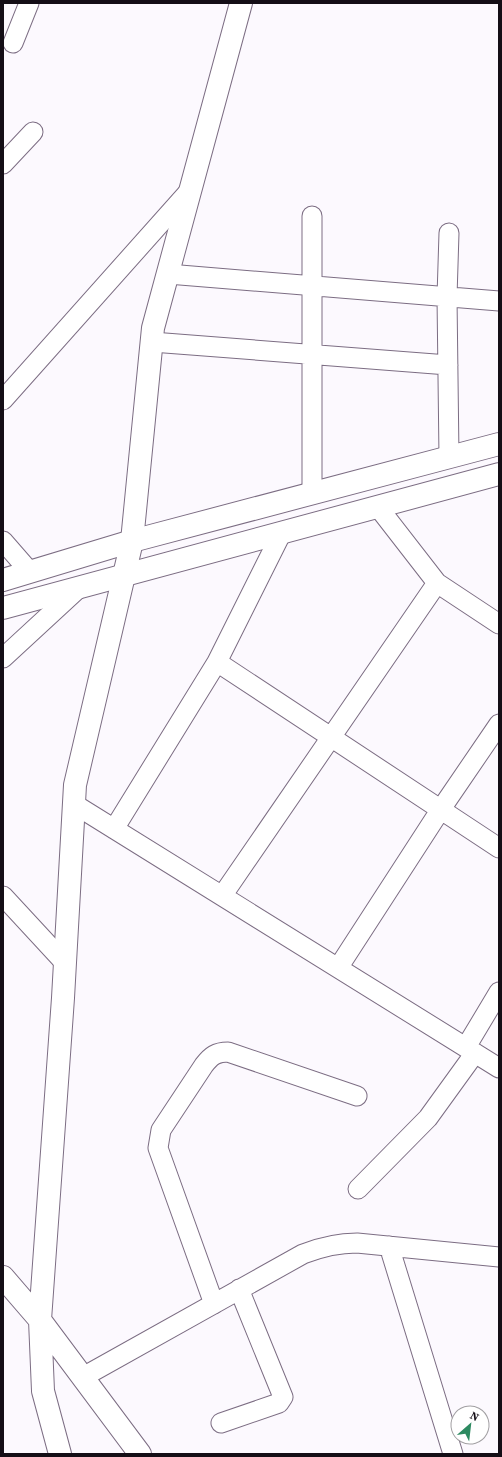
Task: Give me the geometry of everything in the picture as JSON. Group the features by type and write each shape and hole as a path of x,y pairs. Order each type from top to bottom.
{"main road":[{"path":"60,1454 43,1391 40,1320 65,962 75,785 132,541 153,328 241,3"},
{"path":"3,580 132,541 499,444"},
{"path":"3,608 499,474"},
{"path":"3,1277 40,1320 140,1454"}],"street":[{"path":"13,43 29,3"},
{"path":"3,164 32,132"},
{"path":"3,400 191,189"},
{"path":"312,216 312,494"},
{"path":"449,233 447,297 449,457"},
{"path":"168,274 499,301"},
{"path":"152,342 448,365"},
{"path":"378,506 438,583 499,624"},
{"path":"114,829 217,662 282,532"},
{"path":"3,541 30,572"},
{"path":"222,896 438,583"},
{"path":"3,658 82,586"},
{"path":"217,662 499,848"},
{"path":"338,968 441,809 499,724"},
{"path":"74,804 499,1068"},
{"path":"3,896 65,962"},
{"path":"358,1189 428,1118 471,1050 499,992"},
{"path":"214,1304 158,1148 161,1130 204,1065 210,1057 218,1052 228,1052 357,1096"},
{"path":"83,1377 239,1289 303,1254 322,1246 340,1243 357,1243 499,1257"},
{"path":"389,1246 453,1454"},
{"path":"221,1423 279,1403 283,1397 239,1289"}]}
